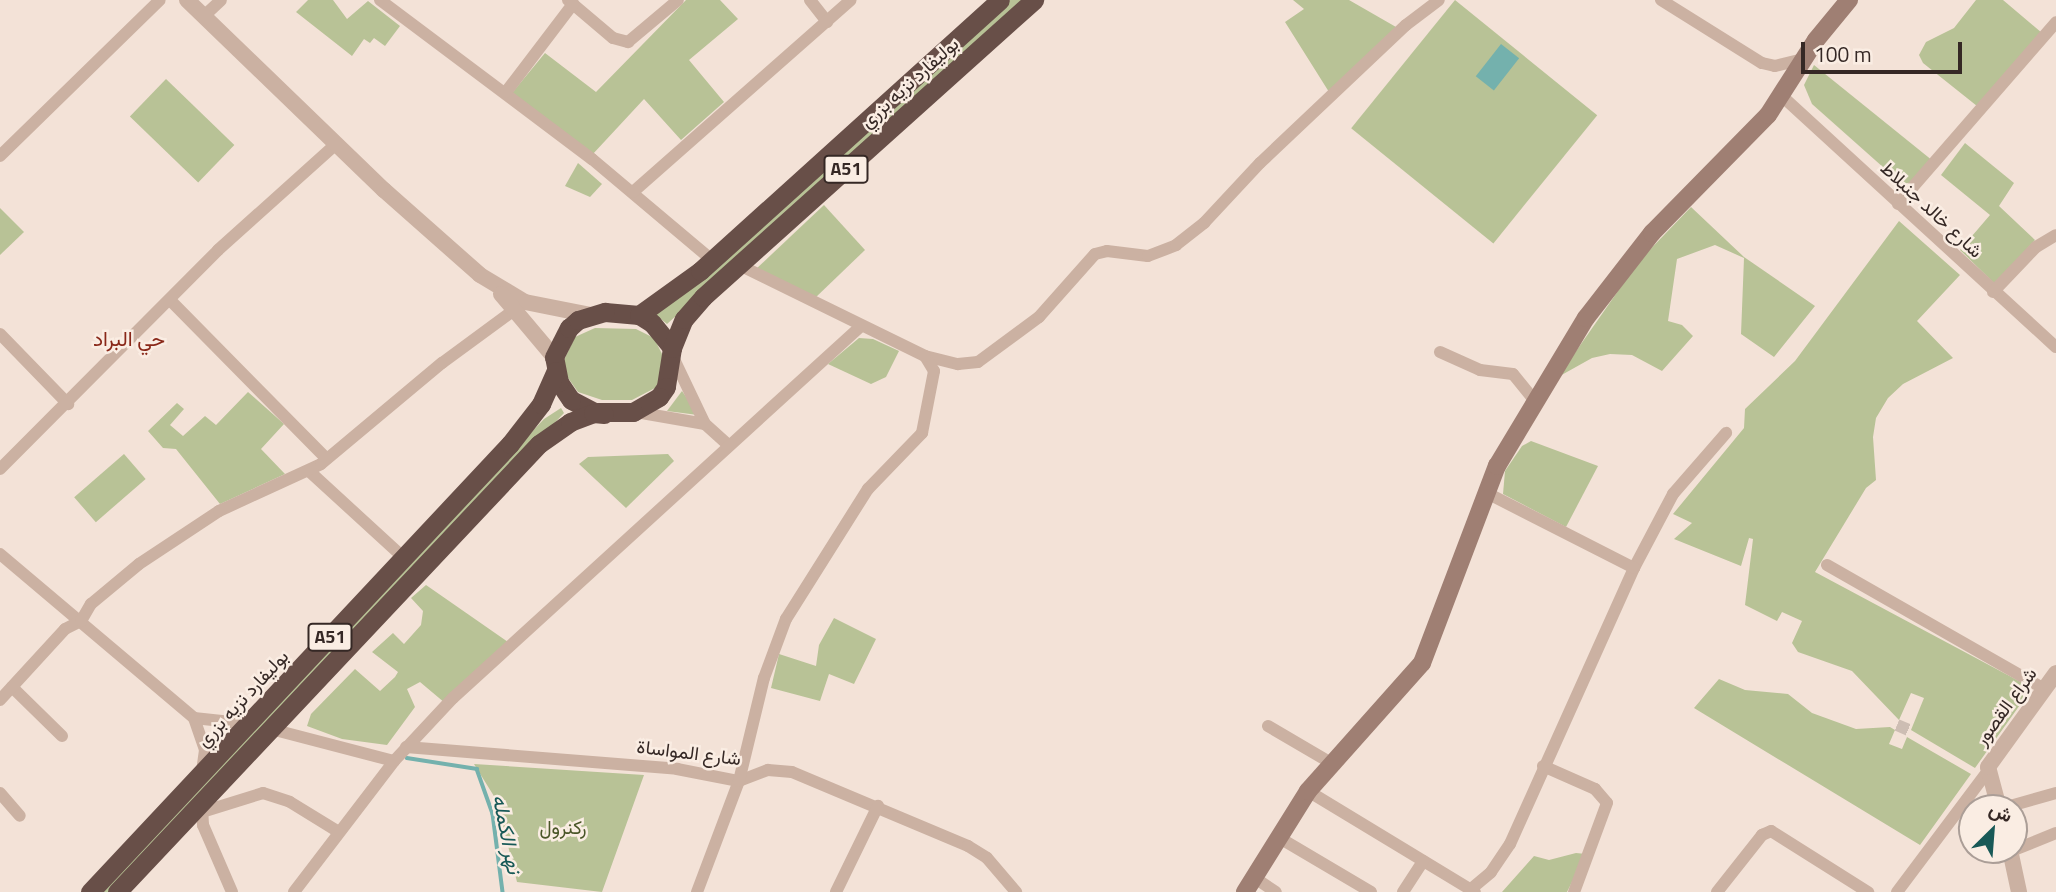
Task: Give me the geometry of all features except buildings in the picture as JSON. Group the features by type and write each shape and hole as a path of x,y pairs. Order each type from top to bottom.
{"highway":[{"name":"بوليفارد نزيه بزري","path":"639,315 712,260 1000,0"},
{"name":"بوليفارد نزيه بزري","path":"672,352 694,307 1034,0"},
{"path":"590,315 639,315 657,328 672,352"},
{"name":"A51","path":"590,315 569,328 555,364 570,400 604,414"},
{"name":"A51","path":"117,892 202,805 539,444 570,422 593,413 633,412 659,397 670,379 672,352"},
{"name":"بوليفارد نزيه بزري","path":"89,892 250,724 524,428 547,394 555,364"}],"main road":[{"path":"1250,885 1308,791 1422,663 1443,618 1485,492 1535,401 1619,271 1783,97 1804,59 1849,0"}],"street":[{"path":"0,156 160,0"},
{"path":"187,0 336,144 490,282 521,306 555,364"},
{"path":"204,16 220,0"},
{"path":"380,0 465,67 506,92 633,192 712,260"},
{"path":"506,92 570,2 613,38 628,42 678,0"},
{"path":"810,0 827,22"},
{"path":"633,192 851,0"},
{"path":"739,265 925,356 958,364 978,362 1045,311 1095,254 1107,251 1148,256 1176,245 1204,223 1260,163 1406,25 1439,0"},
{"path":"1661,0 1762,63 1775,66 1804,59"},
{"path":"1898,204 2056,22"},
{"name":"شارع خالد جنبلاط","path":"1783,97 2056,347"},
{"path":"0,469 170,300 336,144"},
{"path":"1993,292 2036,247 2056,235"},
{"path":"170,300 327,459"},
{"path":"62,736 5,692 65,629 81,621 91,604 194,525 309,471 327,459 442,363 521,306 590,315"},
{"path":"294,892 405,747 504,649 861,326"},
{"path":"0,334 68,404"},
{"path":"672,352 705,424 728,445"},
{"path":"1440,352 1480,370 1513,374 1535,401"},
{"path":"697,892 739,781 764,678 792,607 868,489 927,423 934,371 925,356"},
{"path":"633,412 705,424"},
{"path":"1308,791 1473,891 1501,860 1634,568 1673,494 1726,433"},
{"path":"309,471 404,558"},
{"path":"1485,492 1634,568"},
{"path":"2,558 81,621 194,718 205,750 201,775"},
{"path":"1827,565 2043,688"},
{"name":"شراع القصور","path":"1988,768 2056,673"},
{"path":"194,718 250,724"},
{"path":"1268,726 1331,763"},
{"path":"271,729 394,761"},
{"name":"شارع المواساة","path":"405,747 677,769 739,781 768,770 785,771 877,806 976,850 1016,892"},
{"path":"1544,766 1595,789 1607,803 1574,892"},
{"path":"1897,892 1973,792 1988,768"},
{"path":"1988,768 1996,794"},
{"path":"0,793 20,816"},
{"path":"232,892 202,825 202,805 263,793 290,802 339,832"},
{"path":"2028,801 2056,793"},
{"path":"836,892 877,806"},
{"path":"1717,892 1762,835 1771,831 1868,892"},
{"path":"2028,844 2056,833"},
{"path":"1278,836 1371,892"},
{"path":"1403,892 1423,861"},
{"path":"2014,864 2019,892"},
{"path":"1250,885 1276,892"}],"green space":[{"path":"308,0 333,0 347,19 368,1 400,26 385,46 374,38 370,43 364,39 352,56 296,12"},
{"path":"686,0 720,0 738,19 689,60 724,102 681,140 644,99 592,155 512,93 545,53 596,92"},
{"path":"1010,0 1025,0 667,324 655,314 744,243"},
{"path":"1293,0 1349,0 1396,27 1329,92 1285,22 1304,9"},
{"path":"1455,0 1597,115 1493,243 1351,128"},
{"path":"1976,0 2003,0 2042,33 1977,106 1923,63 1919,55 1926,42 1954,28"},
{"path":"1814,65 1933,161 1914,182 1902,184 1812,104 1804,85"},
{"path":"166,79 234,145 198,182 130,116"},
{"path":"1965,143 2014,183 1999,206 2035,240 1995,284 1960,250 1990,215 1941,175"},
{"path":"578,163 602,184 590,197 565,186"},
{"path":"824,205 865,250 814,299 755,270"},
{"path":"1691,207 1744,257 1815,306 1774,357 1741,334 1744,258 1715,245 1677,259 1668,321 1682,325 1693,336 1662,371 1632,355 1610,354 1592,358 1558,377 1639,261"},
{"path":"0,208 24,232 0,255"},
{"path":"1899,221 1960,275 1917,321 1953,358 1903,384 1888,398 1876,418 1873,437 1876,480 1866,488 1815,572 2032,688 1975,768 1911,730 1924,698 1911,693 1899,720 1852,671 1798,652 1792,643 1802,621 1782,612 1777,621 1745,605 1753,539 1749,538 1741,566 1674,539 1692,523 1673,514 1744,428 1745,409 1795,361"},
{"path":"595,328 636,329 654,338 664,358 657,387 632,400 602,400 578,392 566,375 564,360 575,337"},
{"path":"859,338 873,339 899,351 886,377 871,384 828,364"},
{"path":"682,391 691,404 698,415 667,411"},
{"path":"248,392 284,424 261,449 285,474 220,504 176,449 163,448 148,431 177,403 184,409 170,425 183,436 205,416 216,425"},
{"path":"561,408 564,413 110,892 97,892 544,419"},
{"path":"1531,441 1598,466 1566,527 1503,494 1505,471 1522,446"},
{"path":"124,454 146,479 96,522 74,497"},
{"path":"668,454 674,461 626,508 579,464 588,457"},
{"path":"426,585 508,642 445,703 420,682 407,689 415,707 387,745 342,739 307,726 311,714 355,669 380,691 395,677 398,672 372,652 393,633 404,644 421,625 423,611 411,598"},
{"path":"834,618 876,639 854,684 829,674 820,701 771,688 779,654 816,666 819,645"},
{"path":"1719,679 1745,690 1788,694 1812,713 1856,729 1890,727 1895,730 1889,744 1902,749 1907,737 1971,774 1920,845 1694,708"},
{"name":"ركنرول","path":"474,764 644,775 602,892 517,882 497,801"},
{"path":"1576,853 1586,854 1567,892 1502,892 1534,856 1549,860"}],"water":[{"path":"1501,44 1519,58 1494,90 1476,76"}],"waterway":[{"name":"نهر الكمله","path":"407,758 477,769 493,814 503,892"}],"tunnel":[{"path":"1897,725 1911,731"}],"district":[{"name":"حي البراد","path":"129,338"}]}
